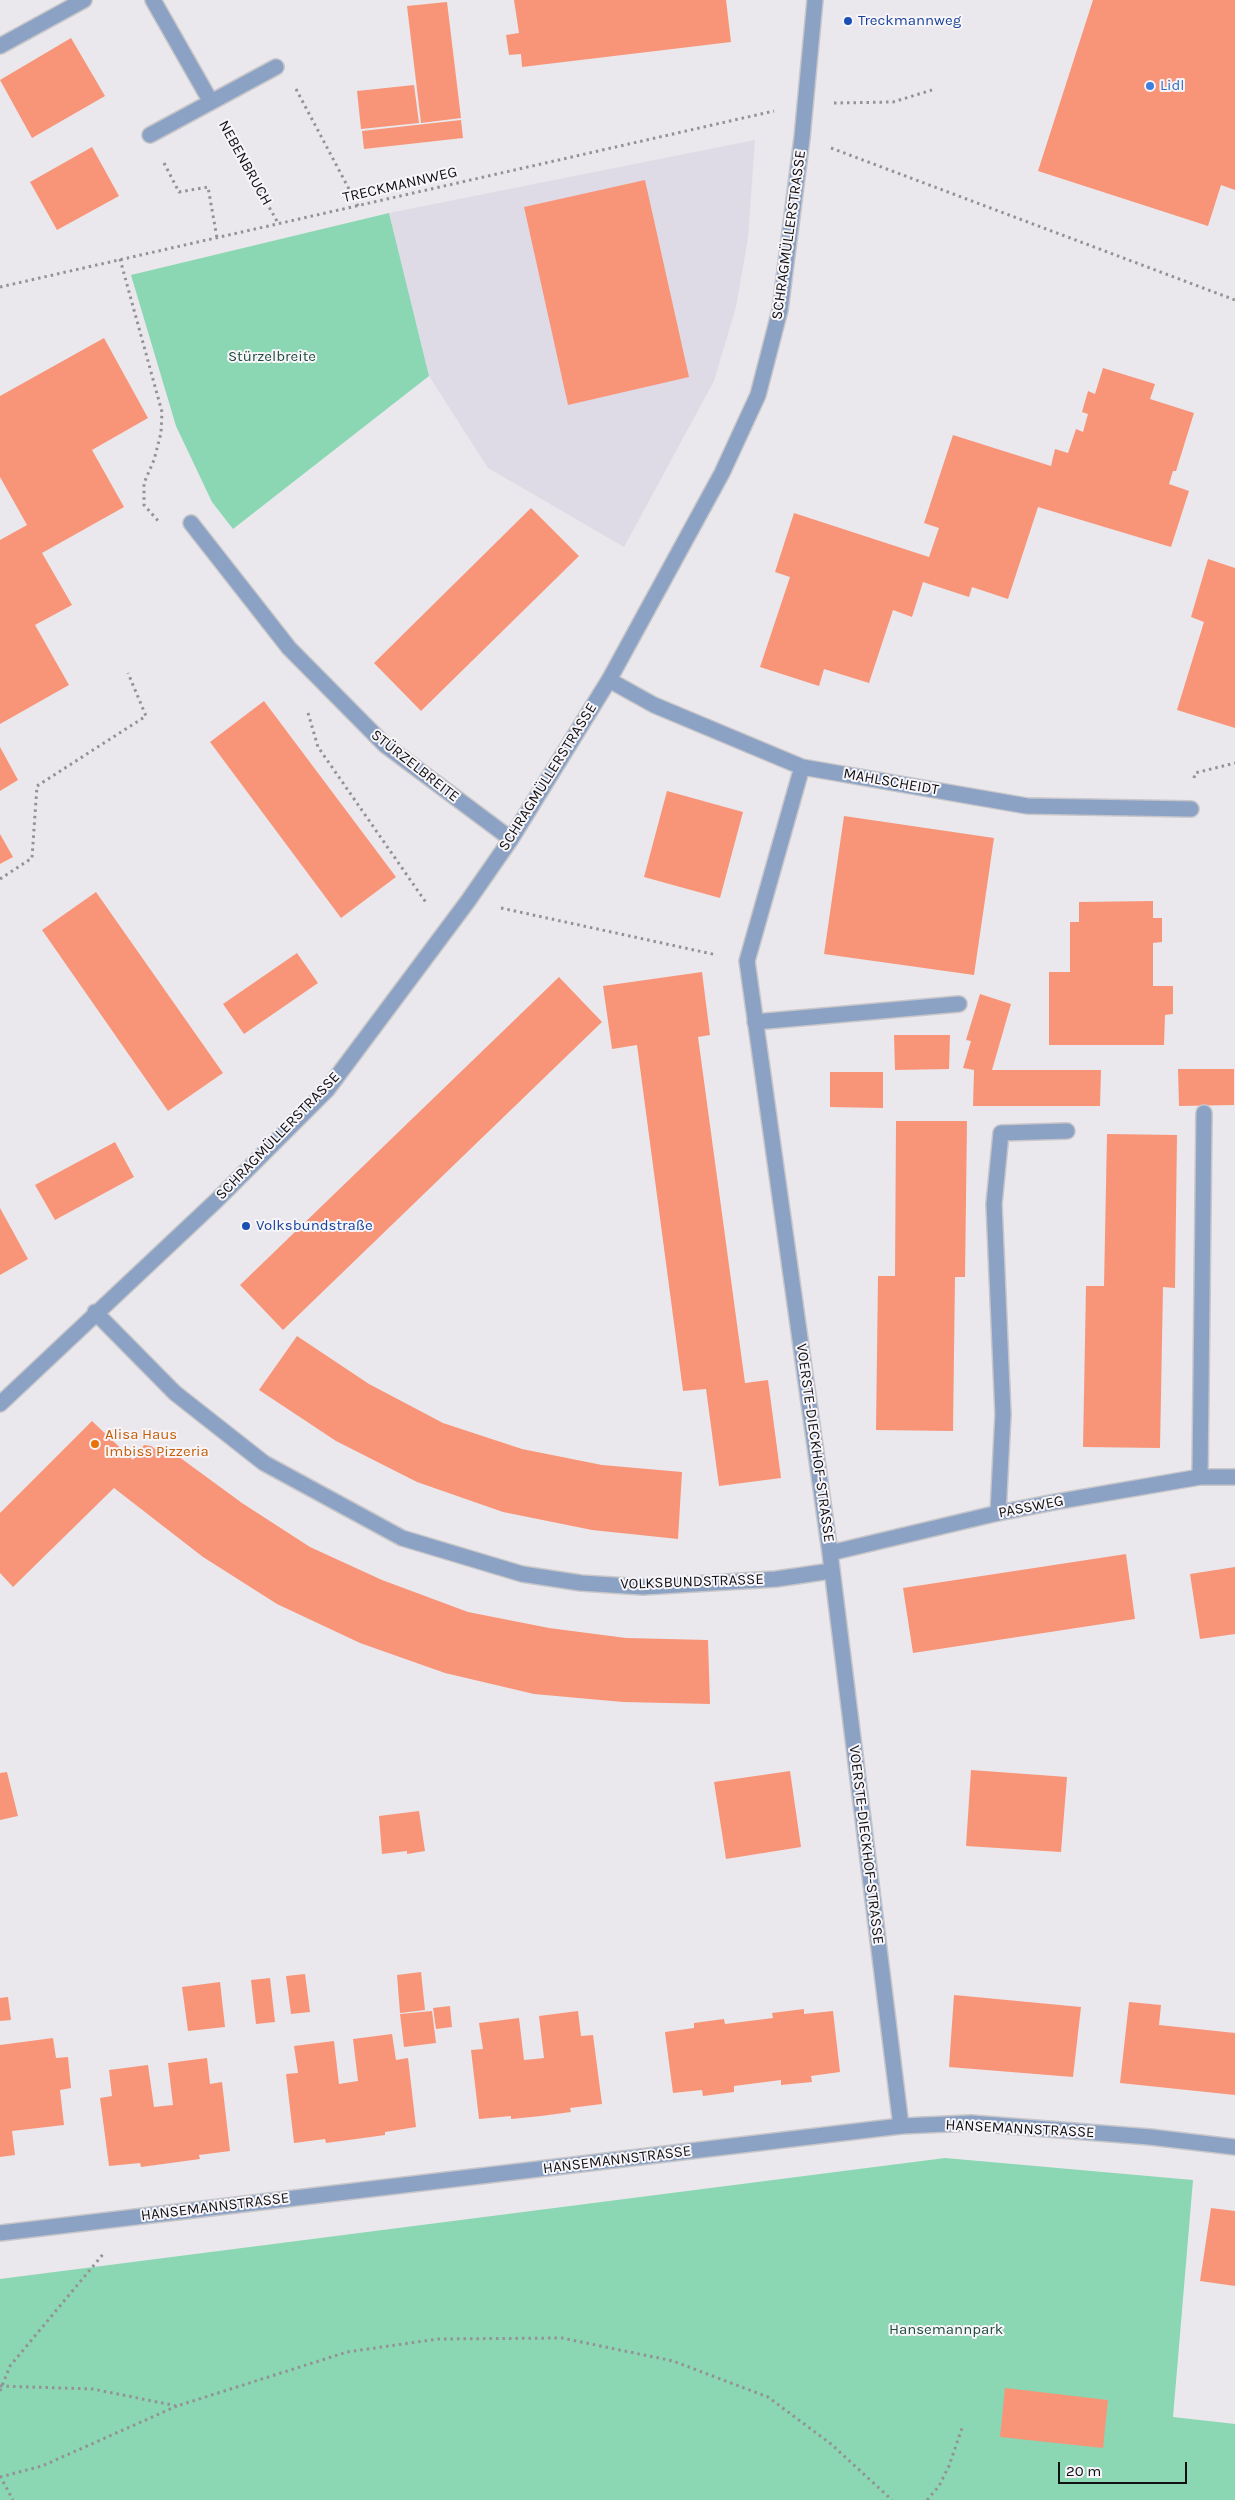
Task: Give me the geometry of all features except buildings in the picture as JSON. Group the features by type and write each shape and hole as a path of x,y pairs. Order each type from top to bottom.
{"street":[{"path":"0,46 84,0"},
{"path":"152,0 211,102"},
{"name":"SCHRAGMÜLLERSTRASSE","path":"0,1404 95,1312 217,1200 327,1090 446,931 511,840 609,680 722,473 758,395 780,310 802,138 815,0"},
{"path":"150,135 276,68"},
{"name":"STÜRZELBREITE","path":"191,523 289,648 385,746 511,840"},
{"name":"MAHLSCHEIDT","path":"609,680 654,705 802,767 1027,806 1192,809"},
{"name":"VOERSTE-DIECKHOF-STRASSE","path":"802,767 746,962 830,1554 901,2126"},
{"path":"755,1022 959,1004"},
{"path":"1200,1477 1204,1113"},
{"path":"998,1513 1002,1414 994,1204 1001,1133 1067,1132"},
{"name":"VOLKSBUNDSTRASSE","path":"95,1312 175,1392 264,1462 402,1538 522,1574 581,1583 643,1587 776,1578 831,1572"},
{"name":"PASSWEG","path":"830,1554 998,1513 1200,1477 1235,1477"},
{"name":"HANSEMANNSTRASSE","path":"0,2233 901,2126 971,2123 1150,2137 1235,2147"}],"path":[{"path":"276,68 287,72 358,206"},
{"name":"TRECKMANNWEG","path":"0,287 804,104 893,102 932,90"},
{"name":"NEBENBRUCH","path":"211,102 278,223"},
{"path":"150,135 179,192 208,187 217,238"},
{"path":"802,138 1235,300"},
{"path":"120,259 162,412 161,433 154,460 144,483 144,505 166,529 191,523"},
{"path":"0,879 32,858 37,786 146,716 128,673"},
{"path":"308,711 318,747 446,931"},
{"path":"1192,809 1195,773 1235,763"},
{"path":"468,901 746,962"},
{"path":"0,2391 10,2366 135,2216"},
{"path":"13,2500 0,2476 42,2466 177,2406 347,2352 438,2338 562,2338 673,2361 768,2398 831,2444 892,2500"},
{"path":"1,2386 93,2388 177,2406"},
{"path":"927,2500 939,2486 949,2466 962,2428"}],"shaded area":[{"path":"755,140 748,238 736,307 714,381 624,547 488,468 429,376 389,213"}],"green space":[{"name":"Stürzelbreite","path":"389,213 429,376 233,529 212,502 176,426 131,275"},
{"name":"Hansemannpark","path":"945,2158 1193,2180 1173,2417 1235,2424 1235,2500 0,2500 0,2279"}],"place":[{"name":"Treckmannweg","path":"848,21"},
{"name":"Lidl","path":"1150,86"},
{"name":"Volksbundstraße","path":"246,1226"},
{"name":"Alisa Haus Imbiss Pizzeria","path":"95,1444"}]}
